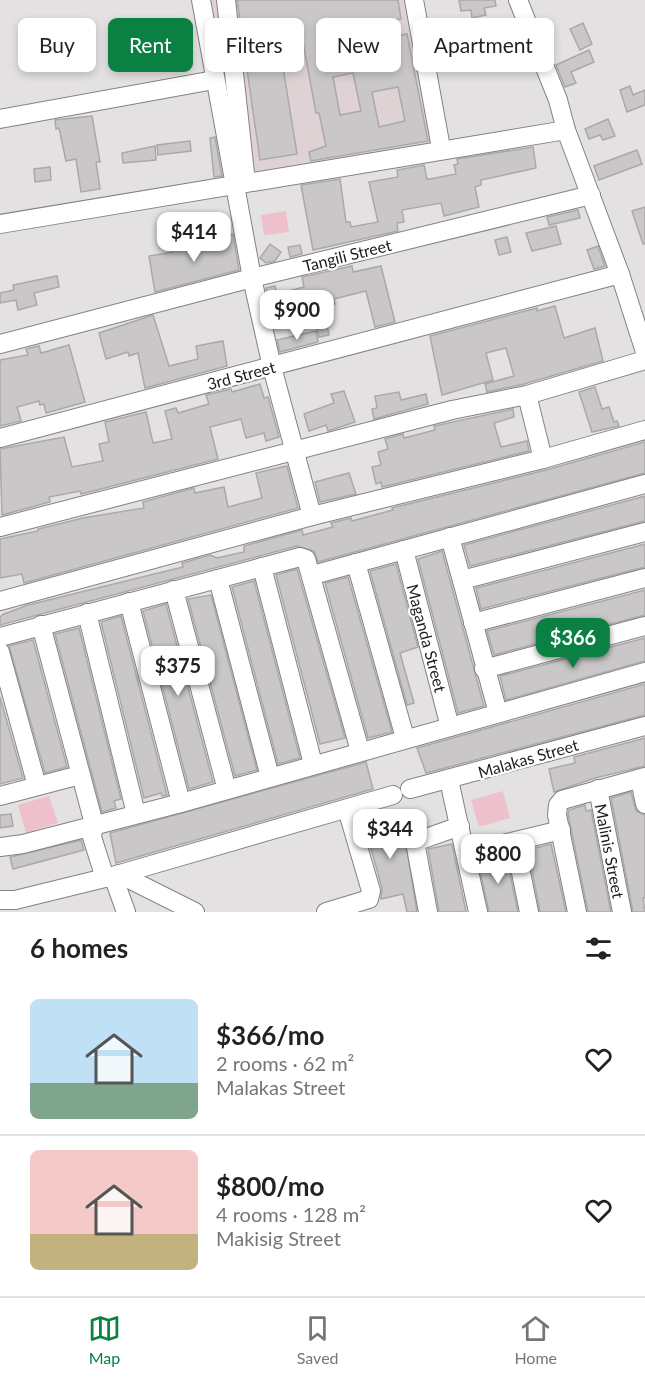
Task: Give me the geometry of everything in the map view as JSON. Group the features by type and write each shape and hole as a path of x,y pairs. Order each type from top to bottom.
{"street":[{"path":"201,0 214,80 241,183"},
{"path":"226,0 241,183 252,278 272,367 312,516"},
{"path":"414,0 441,148"},
{"path":"518,0 558,100 566,130 620,274 645,352"},
{"path":"0,119 214,80"},
{"path":"0,224 441,148 566,130"},
{"name":"Tangili Street","path":"0,344 252,278 591,195"},
{"name":"3rd Street","path":"0,438 620,274"},
{"path":"0,527 453,410 527,395 645,360"},
{"path":"527,395 543,459"},
{"path":"0,602 312,516 543,459 645,430"},
{"path":"313,575 645,484"},
{"path":"462,580 645,532"},
{"path":"450,537 484,669 498,713"},
{"name":"Maganda Street","path":"404,550 450,727"},
{"path":"0,637 300,557 309,562 360,751"},
{"path":"356,563 405,738"},
{"path":"262,567 312,764"},
{"path":"473,623 645,578"},
{"path":"218,579 270,777"},
{"path":"174,590 227,790"},
{"path":"129,602 181,803"},
{"path":"87,613 136,814"},
{"path":"41,625 94,824 92,837 113,876 126,912"},
{"path":"484,669 645,626"},
{"path":"0,652 3,674 37,786"},
{"path":"0,847 23,844 181,803 312,764 645,672"},
{"name":"Malakas Street","path":"0,900 15,900 113,876 402,792 645,726"},
{"path":"0,796 80,775"},
{"path":"578,912 557,815 558,806 562,800 642,778 645,804"},
{"path":"449,780 478,912"},
{"name":"Malinis Street","path":"598,789 622,912"},
{"path":"326,912 369,899 371,891 347,809"},
{"path":"428,912 415,842 460,826"},
{"path":"466,853 561,830"},
{"path":"514,843 529,912"},
{"path":"113,876 195,912"}],"shaded area":[{"path":"210,0 410,0 413,18 413,72 424,72 437,144 239,180 222,72 304,72 304,18 213,18"},
{"path":"286,211 289,232 264,235 261,215"},
{"path":"503,791 510,818 479,827 471,800"},
{"path":"49,796 58,823 26,833 18,805"}],"building":[{"path":"237,0 398,0 401,18 316,18 316,72 401,72 401,35 407,34 428,141 311,161 309,152 326,146 319,113 316,113 304,48 304,18 240,18","holes":["353,73 361,111 340,115 333,77","398,87 405,121 379,127 372,92"]},
{"path":"459,0 495,0 496,6 484,8 486,15 472,18 471,10 461,11"},
{"path":"583,23 592,44 580,50 570,29"},
{"path":"589,50 594,62 571,72 576,83 565,87 556,65"},
{"path":"247,72 284,72 297,154 260,160"},
{"path":"630,86 633,95 645,90 645,105 627,112 620,90"},
{"path":"92,116 100,162 96,162 100,189 81,192 76,159 66,161 55,120"},
{"path":"608,119 615,136 603,140 600,135 589,139 585,129"},
{"path":"215,137 222,176 214,177 210,138"},
{"path":"190,141 191,151 158,155 157,145"},
{"path":"155,146 156,160 123,163 122,153"},
{"path":"533,147 536,168 481,180 481,185 475,187 479,207 444,216 441,203 402,210 404,222 397,223 398,231 313,250 301,185 340,179 346,222 350,222 351,227 378,222 369,182 398,177 397,170 424,165 427,179 456,174 454,165 458,164 457,159"},
{"path":"637,150 642,164 599,180 594,166"},
{"path":"50,167 51,180 35,182 34,169"},
{"path":"645,207 645,244 643,244 632,211"},
{"path":"578,210 580,218 549,225 547,217"},
{"path":"556,226 561,244 532,251 526,233"},
{"path":"233,234 239,270 155,292 149,256 174,252 173,248"},
{"path":"507,237 511,252 499,255 495,240"},
{"path":"270,244 281,252 275,261 266,263 260,258"},
{"path":"300,245 302,254 290,257 288,247"},
{"path":"598,246 605,266 594,269 587,250"},
{"path":"352,266 353,272 381,266 395,322 375,327 366,291 334,299 335,304 323,306 329,335 319,337 313,309 273,320 266,288 275,286 277,294 304,287 302,277"},
{"path":"57,276 59,287 34,293 37,305 18,310 16,300 0,303 0,293 14,290 13,285"},
{"path":"555,306 564,338 595,328 603,361 524,384 487,392 485,384 514,376 506,348 486,353 493,380 442,395 430,336 537,308 537,311"},
{"path":"153,315 169,366 198,359 196,346 223,341 227,366 145,388 138,353 129,356 128,352 106,359 99,333"},
{"path":"316,331 318,342 280,352 277,340"},
{"path":"69,345 85,402 46,413 44,404 40,405 39,401 17,407 21,421 0,426 0,360 28,355 26,349 39,346 41,353"},
{"path":"260,384 264,398 268,397 279,437 266,441 264,433 246,438 241,419 210,427 218,459 81,494 80,491 49,497 50,502 2,515 0,449 64,437 72,467 103,461 99,444 109,442 105,422 146,412 153,443 172,439 165,411 176,408 178,413 209,404 206,395 231,389 232,392"},
{"path":"595,387 602,409 609,407 614,422 617,421 619,426 592,432 579,392"},
{"path":"344,391 355,422 328,431 326,425 309,431 304,414 334,403 331,394"},
{"path":"399,392 401,400 426,394 428,404 374,419 372,409 377,408 375,396"},
{"path":"513,409 514,417 494,423 501,447 527,441 529,451 382,487 381,482 376,484 372,467 381,465 378,452 388,449 385,439 403,434 404,438 435,430 434,426"},
{"path":"645,442 645,473 318,562 314,551 297,546 0,625 0,617 4,614 28,605 183,567 182,563 210,555 217,558 244,552 244,546 302,530 303,535 333,527 331,523 351,518 352,521 393,510 392,508 546,470"},
{"path":"287,466 298,508 24,583 22,574 0,578 0,539 83,518 144,508 143,502 194,488 195,493 224,487 228,507 262,498 256,473"},
{"path":"349,473 356,494 320,502 315,482"},
{"path":"645,496 645,521 470,566 464,545"},
{"path":"645,544 645,567 481,609 476,588"},
{"path":"442,551 484,706 458,713 418,559"},
{"path":"396,564 418,647 400,653 414,703 407,705 370,571"},
{"path":"297,569 345,738 320,744 276,575"},
{"path":"348,577 392,732 368,738 325,583"},
{"path":"254,581 300,758 278,764 232,587"},
{"path":"645,590 645,615 494,655 487,631"},
{"path":"211,595 257,770 235,776 188,599"},
{"path":"166,604 213,782 189,789 143,611"},
{"path":"121,616 167,795 162,796 161,793 144,798 101,622"},
{"path":"79,628 121,799 114,801 116,808 102,812 55,634"},
{"path":"645,638 645,661 506,700 500,676"},
{"path":"33,640 67,767 45,773 9,646"},
{"path":"645,684 645,715 426,773 417,748"},
{"path":"0,697 23,778 0,784"},
{"path":"645,738 645,766 595,778 554,792 549,769 575,763 574,757"},
{"path":"366,762 373,789 116,863 110,833"},
{"path":"631,792 636,811 645,815 645,898 643,898 645,912 633,912 611,798"},
{"path":"585,805 586,811 591,810 611,912 588,912 568,814 569,810"},
{"path":"383,810 391,841 405,838 417,912 407,912 403,894 381,899 382,888 362,816"},
{"path":"11,814 13,826 0,828 0,815"},
{"path":"81,840 84,850 13,869 10,857"},
{"path":"452,844 466,912 439,912 428,849"},
{"path":"551,844 566,912 540,912 528,850"},
{"path":"506,855 518,912 489,912 478,862"}]}
